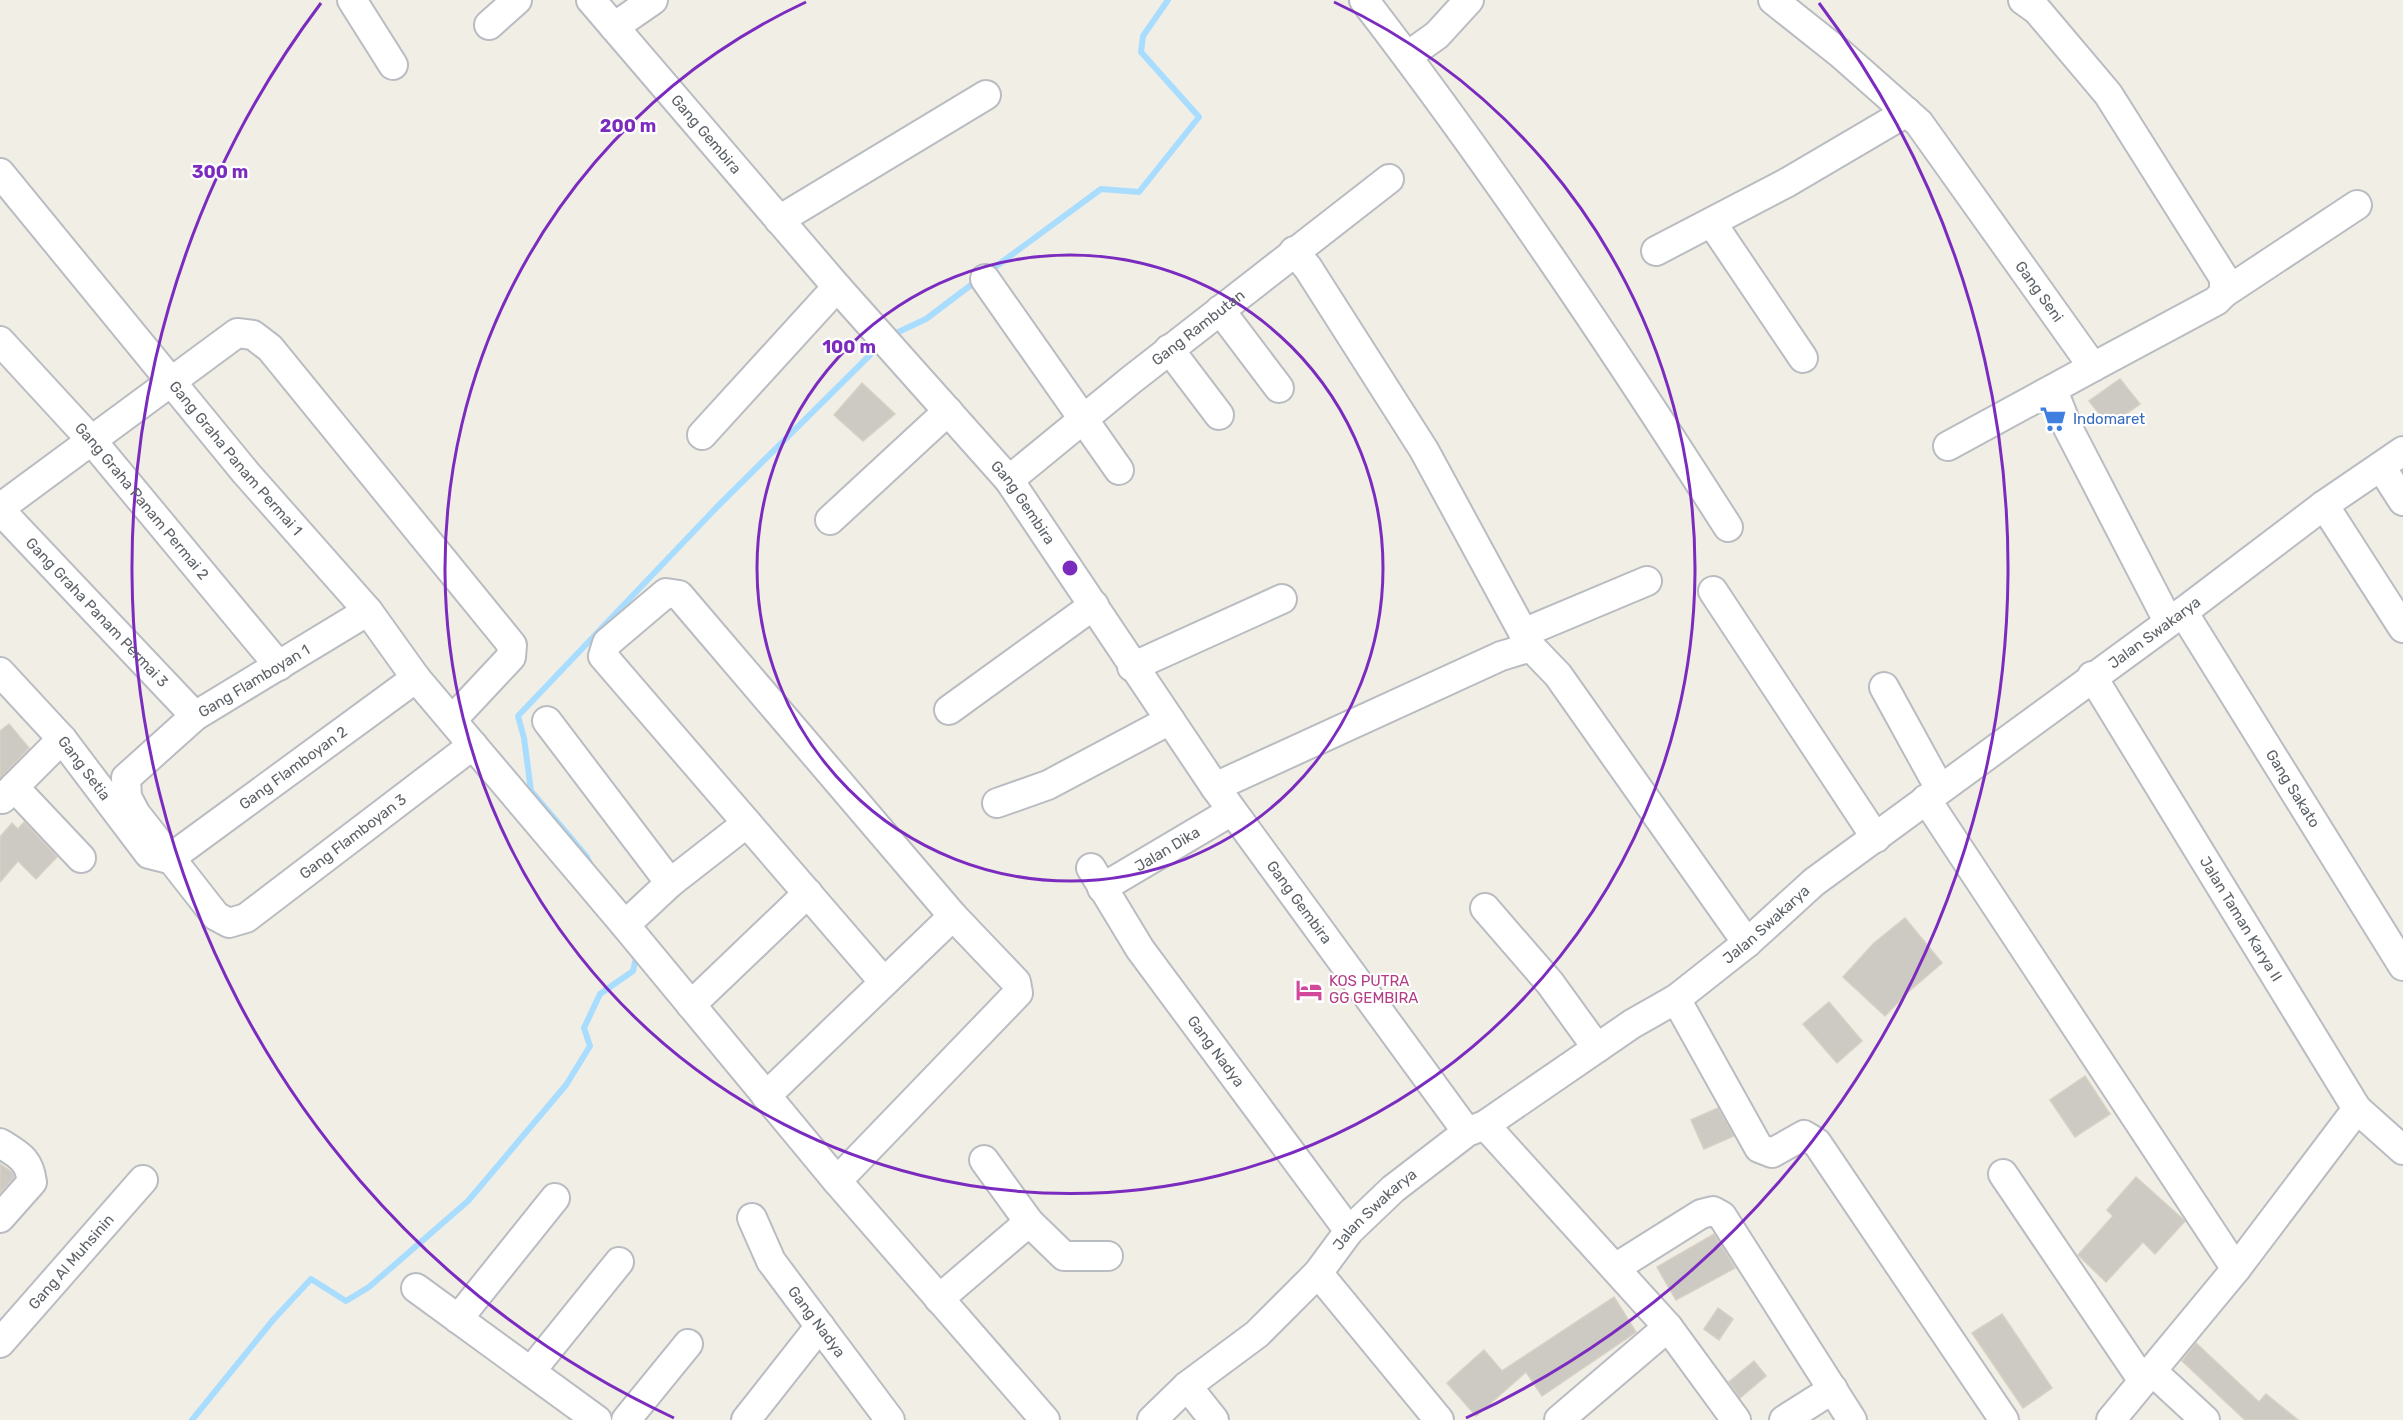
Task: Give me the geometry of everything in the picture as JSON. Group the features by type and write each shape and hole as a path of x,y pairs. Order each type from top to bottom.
{"street":[{"path":"352,0 393,65"},
{"path":"489,25 517,0"},
{"name":"Gang Gembira","path":"591,0 837,287 1009,480 1094,605 1132,667 1232,811 1476,1129 1615,1268 1668,1327 1736,1420"},
{"path":"614,27 653,0"},
{"path":"1364,0 1409,59 1615,351 1728,527"},
{"path":"1409,59 1416,50 1437,35 1469,0"},
{"name":"Gang Seni","path":"1773,0 1841,54 1919,123 2093,367"},
{"path":"2023,0 2037,10 2108,93 2222,272 2224,293"},
{"path":"779,220 986,96"},
{"path":"1656,251 1712,223 1907,112"},
{"name":"Gang Graha Panam Permai 1","path":"0,173 246,473 368,611 416,678 625,925 837,1182 1045,1420"},
{"name":"Gang Rambutan","path":"1009,480 1170,349 1389,179"},
{"path":"1948,446 2216,301 2224,293 2357,206"},
{"path":"1712,223 1803,358"},
{"path":"1294,251 1308,268 1424,450 1527,640 1558,675 1747,944"},
{"path":"985,279 1085,418 1119,470"},
{"path":"702,435 837,287"},
{"path":"1220,310 1279,388"},
{"path":"0,509 237,333 253,335 278,357 512,645 511,657 452,720"},
{"name":"Gang Graha Panam Permai 2","path":"0,341 93,442 279,666"},
{"path":"1170,349 1219,415"},
{"path":"2053,390 2067,426 2176,616"},
{"path":"830,520 948,411"},
{"path":"2392,459 2403,501"},
{"name":"Jalan Swakarya","path":"1152,1420 1187,1386 1257,1334 1318,1273 1348,1231 1393,1190 1476,1129 1597,1048 1676,999 1747,944 1814,882 2324,505 2392,459"},
{"path":"2324,505 2403,628"},
{"name":"Gang Graha Panam Permai 3","path":"0,509 195,716"},
{"path":"1215,787 1502,656 1527,640 1647,581"},
{"path":"1713,591 1876,838"},
{"path":"837,1182 1018,993 1016,982 953,916 679,595 666,593 607,643 603,656 884,982"},
{"path":"1132,667 1282,599"},
{"path":"950,710 1094,605"},
{"name":"Gang Flamboyan 1","path":"169,859 136,814 127,797 124,786 126,778 195,716 368,611"},
{"name":"Gang Sakato","path":"2176,616 2403,966"},
{"name":"Gang Setia","path":"0,672 62,739 150,854 169,859"},
{"name":"Jalan Taman Karya II","path":"2092,676 2357,1109 2403,1150"},
{"name":"Gang Flamboyan 2","path":"169,859 416,678"},
{"path":"1884,687 1933,794 2236,1269"},
{"path":"997,803 1048,785 1170,720"},
{"path":"547,721 670,883"},
{"path":"62,739 7,794 81,858"},
{"name":"Gang Flamboyan 3","path":"169,859 216,916 230,922 246,918 473,745"},
{"name":"Jalan Dika","path":"1096,878 1232,811"},
{"path":"625,925 670,883 747,823"},
{"name":"Gang Nadya","path":"1096,878 1140,949 1348,1231"},
{"path":"691,1005 808,893"},
{"path":"1485,908 1550,983 1597,1048"},
{"path":"766,1096 953,916"},
{"path":"1676,999 1759,1148 1772,1153 1804,1135 1817,1143 2004,1420"},
{"path":"2111,1420 2236,1269 2357,1109"},
{"path":"0,1143 19,1155 30,1166 32,1182 0,1218"},
{"path":"984,1160 1029,1222 1064,1256 1108,1256"},
{"path":"2003,1174 2147,1376 2205,1420"},
{"name":"Gang Al Muhsinin","path":"0,1343 143,1180"},
{"path":"458,1319 555,1198"},
{"path":"1615,1268 1701,1214 1713,1211 1722,1216 1852,1420"},
{"name":"Gang Nadya","path":"752,1218 771,1261 890,1420"},
{"path":"939,1299 1029,1222"},
{"path":"531,1371 619,1262"},
{"path":"1318,1273 1439,1420"},
{"path":"416,1288 597,1420"},
{"path":"746,1420 820,1326"},
{"path":"1559,1420 1668,1327"},
{"path":"626,1420 688,1344"},
{"path":"1187,1386 1214,1420"},
{"path":"1784,1420 1833,1389"}],"building":[{"path":"2120,379 2140,404 2109,426 2089,401"},
{"path":"862,383 895,414 863,441 834,415"},
{"path":"9,724 29,748 0,778 0,731"},
{"path":"24,822 57,857 36,879 18,861 0,882 0,837 12,823 18,829"},
{"path":"1905,918 1942,963 1907,993 1885,1016 1843,977 1874,943"},
{"path":"1829,1002 1862,1041 1837,1063 1803,1024"},
{"path":"2085,1076 2110,1114 2075,1137 2050,1100"},
{"path":"1718,1108 1734,1136 1704,1149 1691,1120"},
{"path":"0,1164 12,1172 14,1177 0,1193"},
{"path":"2136,1177 2185,1221 2155,1254 2143,1242 2106,1282 2078,1255 2113,1216 2107,1210"},
{"path":"1714,1234 1735,1268 1676,1300 1657,1267"},
{"path":"1614,1297 1636,1332 1542,1396 1526,1372 1476,1416 1447,1383 1484,1350 1502,1371"},
{"path":"1718,1308 1733,1319 1719,1340 1704,1329"},
{"path":"2002,1314 2052,1388 2023,1408 1972,1333"},
{"path":"2196,1343 2259,1402 2266,1394 2298,1420 2245,1420 2182,1361"},
{"path":"1754,1361 1766,1376 1740,1398 1729,1382"}],"waterway":[{"path":"987,273 1101,189 1139,192 1199,117 1141,52 1143,36 1168,0"},
{"path":"892,335 926,319 979,279"},
{"path":"591,866 587,857 531,791 524,738 518,716 717,507 874,351"},
{"path":"192,1420 273,1320 311,1279 346,1301 369,1287 468,1201 566,1085 590,1046 584,1028 600,994 633,971 637,954"}],"place":[{"name":"Indomaret","path":"2053,419"},
{"name":"KOS PUTRA GG GEMBIRA","path":"1309,990"}]}
